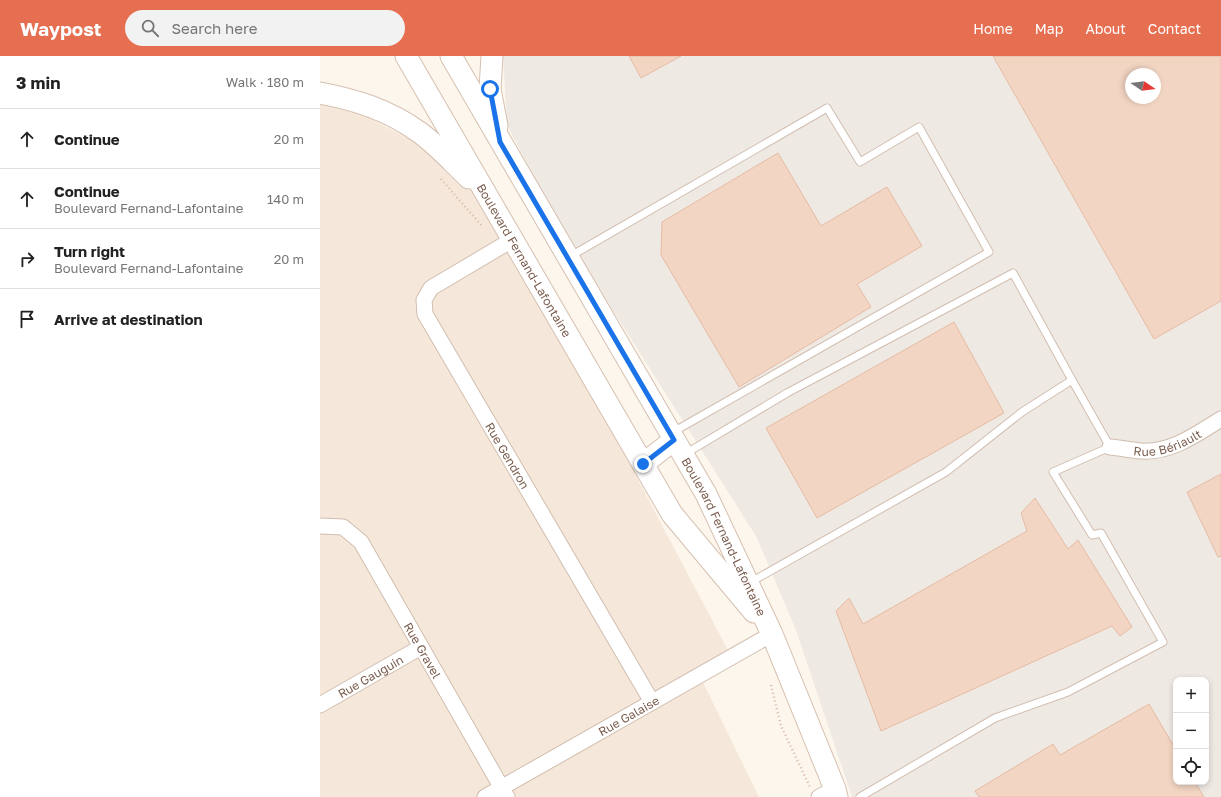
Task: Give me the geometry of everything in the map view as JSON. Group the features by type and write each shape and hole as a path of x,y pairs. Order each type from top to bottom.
{"street":[{"name":"Boulevard Fernand-Lafontaine","path":"406,56 672,514 772,634"},
{"name":"Boulevard Fernand-Lafontaine","path":"451,56 706,494 772,634 830,794"},
{"path":"492,56 490,89 500,142"},
{"path":"320,93 351,99 385,111 403,121 420,133 484,192"},
{"name":"Rue Gendron","path":"512,240 431,288 424,300 425,314 652,702"},
{"name":"Rue Bériault","path":"1110,447 1142,451 1160,449 1188,440 1221,420"},
{"path":"643,464 676,443"},
{"name":"Rue Gravel","path":"320,525 343,527 361,542 504,792"},
{"name":"Rue Galaise","path":"485,797 504,792 652,702 772,634"},
{"name":"Rue Gauguin","path":"320,705 421,647"}],"lane":[{"path":"568,258 827,108 860,162 919,127 989,252 676,443"},
{"path":"676,443 787,392 1013,273 1110,447 1053,472 1092,535 1101,533 1163,642 1068,692 995,718 860,797"},
{"path":"749,584 946,472 1022,412 1072,380"}],"shaded area":[{"path":"503,56 1221,56 1221,797 852,797 796,630 756,536 560,227 507,125"},
{"path":"320,104 363,115 422,146 484,192 512,241 730,654 698,672 759,797 320,797"}],"building":[{"path":"629,56 681,56 641,78"},
{"path":"993,56 1221,56 1221,301 1154,339"},
{"path":"778,153 821,226 887,187 922,246 857,284 871,307 739,387 661,255 662,222"},
{"path":"954,322 1004,413 817,518 766,428"},
{"path":"1221,474 1221,556 1218,557 1187,492"},
{"path":"1035,498 1068,549 1078,540 1132,627 1120,636 1112,626 881,731 836,611 849,598 863,624 1027,531 1021,513"},
{"path":"1149,704 1173,745 1173,785 1197,785 1204,797 979,797 975,791 1053,744 1060,755"}],"route":[{"path":"490,89 500,142 674,440 643,464"}]}
